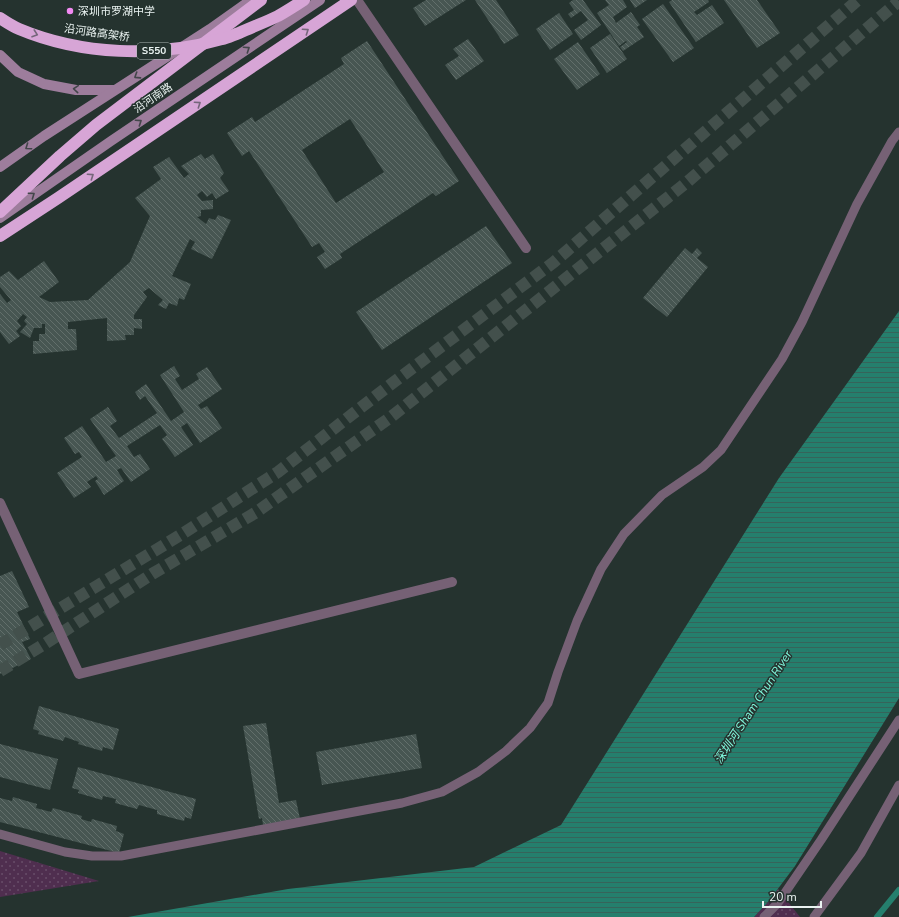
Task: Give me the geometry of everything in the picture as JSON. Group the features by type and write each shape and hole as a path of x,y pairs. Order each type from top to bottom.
{"highway":[{"path":"0,212 60,156 96,125 261,0"},
{"name":"沿河路高架桥","path":"0,18 18,28 45,38 74,45 106,50 166,50 223,39 278,16 304,0"},
{"path":"0,236 351,0"}],"main road":[{"path":"0,167 44,136 210,29 251,0"},
{"name":"沿河南路","path":"0,218 320,0"},
{"path":"0,55 18,72 44,84 76,90 115,90"}],"street":[{"path":"357,0 526,248"},
{"path":"0,502 79,674 452,582"}],"lane":[{"path":"0,834 65,852 92,856 121,856 402,803 442,792 478,772 506,751 530,728 548,703 577,620 601,569 624,534 662,495 703,467 721,450 782,359 802,322 857,204 892,141 899,132"},
{"path":"764,917 778,903 899,720"},
{"path":"814,917 861,853 899,785"}],"shaded area":[{"path":"0,851 99,881 0,897"},
{"path":"778,889 800,917 754,917 768,902"}],"water":[{"name":"深圳河 Sham Chun River","path":"899,311 899,698 795,866 768,902 754,917 128,917 288,889 474,867 561,825 779,478"}],"building":[{"path":"426,0 466,0 425,26 413,8"},
{"path":"475,0 496,0 519,35 504,44"},
{"path":"573,0 583,0 601,25 581,40 574,30 588,20 581,11 571,18 568,14 574,10 569,3"},
{"path":"605,0 623,0 627,7 613,17 616,23 631,12 640,25 637,27 644,37 623,51 620,47 627,42 626,41 619,46 597,13 609,5"},
{"path":"630,0 647,0 635,8"},
{"path":"672,0 708,0 709,2 694,12 697,15 712,5 724,23 696,42 669,2"},
{"path":"724,0 757,0 780,33 757,48"},
{"path":"663,4 694,48 673,62 642,19"},
{"path":"559,13 573,34 550,50 536,29"},
{"path":"610,34 627,59 607,73 590,48"},
{"path":"468,39 484,61 456,80 445,65 459,56 453,49"},
{"path":"367,41 459,181 436,196 433,193 340,254 342,258 325,269 317,257 325,252 319,243 312,247 249,151 242,156 227,133 252,117 255,122 344,64 341,58","holes":["350,119 384,172 336,203 302,150"]},
{"path":"578,42 600,74 577,90 554,59"},
{"path":"201,154 205,159 213,154 224,173 220,178 229,191 216,199 212,193 207,197 202,191 197,195 202,201 213,200 213,209 201,210 201,216 197,217 206,224 209,218 215,220 218,215 231,220 212,259 191,249 195,242 190,239 172,276 191,284 184,300 179,298 177,306 169,303 166,309 158,305 163,300 149,288 143,292 147,297 134,315 134,319 142,319 142,329 134,328 134,335 125,335 126,340 107,341 107,318 68,322 68,329 76,329 77,350 33,354 33,341 39,341 39,334 45,334 45,324 42,324 42,328 34,328 30,338 20,332 27,324 24,321 27,317 23,314 17,321 21,326 16,331 20,336 9,344 0,332 0,294 7,303 11,300 0,287 0,277 9,271 18,280 44,261 59,282 39,297 50,302 88,300 130,262 150,216 135,198 161,179 153,167 169,157 184,178 189,174 181,166"},
{"path":"486,226 512,263 382,350 356,312"},
{"path":"685,248 692,254 697,248 702,253 697,258 708,267 667,317 643,298"},
{"path":"174,366 180,376 175,379 182,390 199,379 196,374 207,367 222,389 198,405 201,409 207,406 222,428 200,443 187,423 181,427 193,445 175,457 162,439 167,435 160,425 127,446 134,457 140,454 150,469 131,482 121,468 117,470 124,481 104,495 95,481 98,479 96,476 87,482 91,487 74,498 57,473 82,457 79,452 75,454 64,438 82,426 106,462 116,456 90,419 108,407 117,421 110,426 119,438 157,413 145,396 140,400 135,392 146,384 171,421 184,412 160,375"},
{"path":"12,571 29,607 17,612 30,639 22,642 31,659 0,674 0,576"},
{"path":"39,706 119,729 113,750 103,747 102,751 78,744 79,742 65,737 63,741 38,734 39,731 33,729"},
{"path":"266,723 279,803 296,800 300,819 263,825 262,818 259,819 243,726"},
{"path":"416,734 422,768 322,785 316,752"},
{"path":"0,744 58,759 50,790 0,777"},
{"path":"78,767 196,799 191,819 185,817 184,821 157,814 157,810 139,805 137,809 115,803 116,799 103,796 102,800 78,793 79,790 72,788"},
{"path":"13,797 37,804 36,808 51,812 53,808 82,816 81,819 91,822 92,819 117,826 116,831 124,834 119,853 0,822 0,798 12,801"}],"waterway":[{"path":"877,917 899,890"}],"tunnel":[{"path":"0,645 182,534 278,472 386,388 554,262 858,0"},
{"path":"0,671 152,574 255,513 391,417 686,183 899,1"}],"place":[{"name":"深圳市罗湖中学","path":"70,11"}]}
